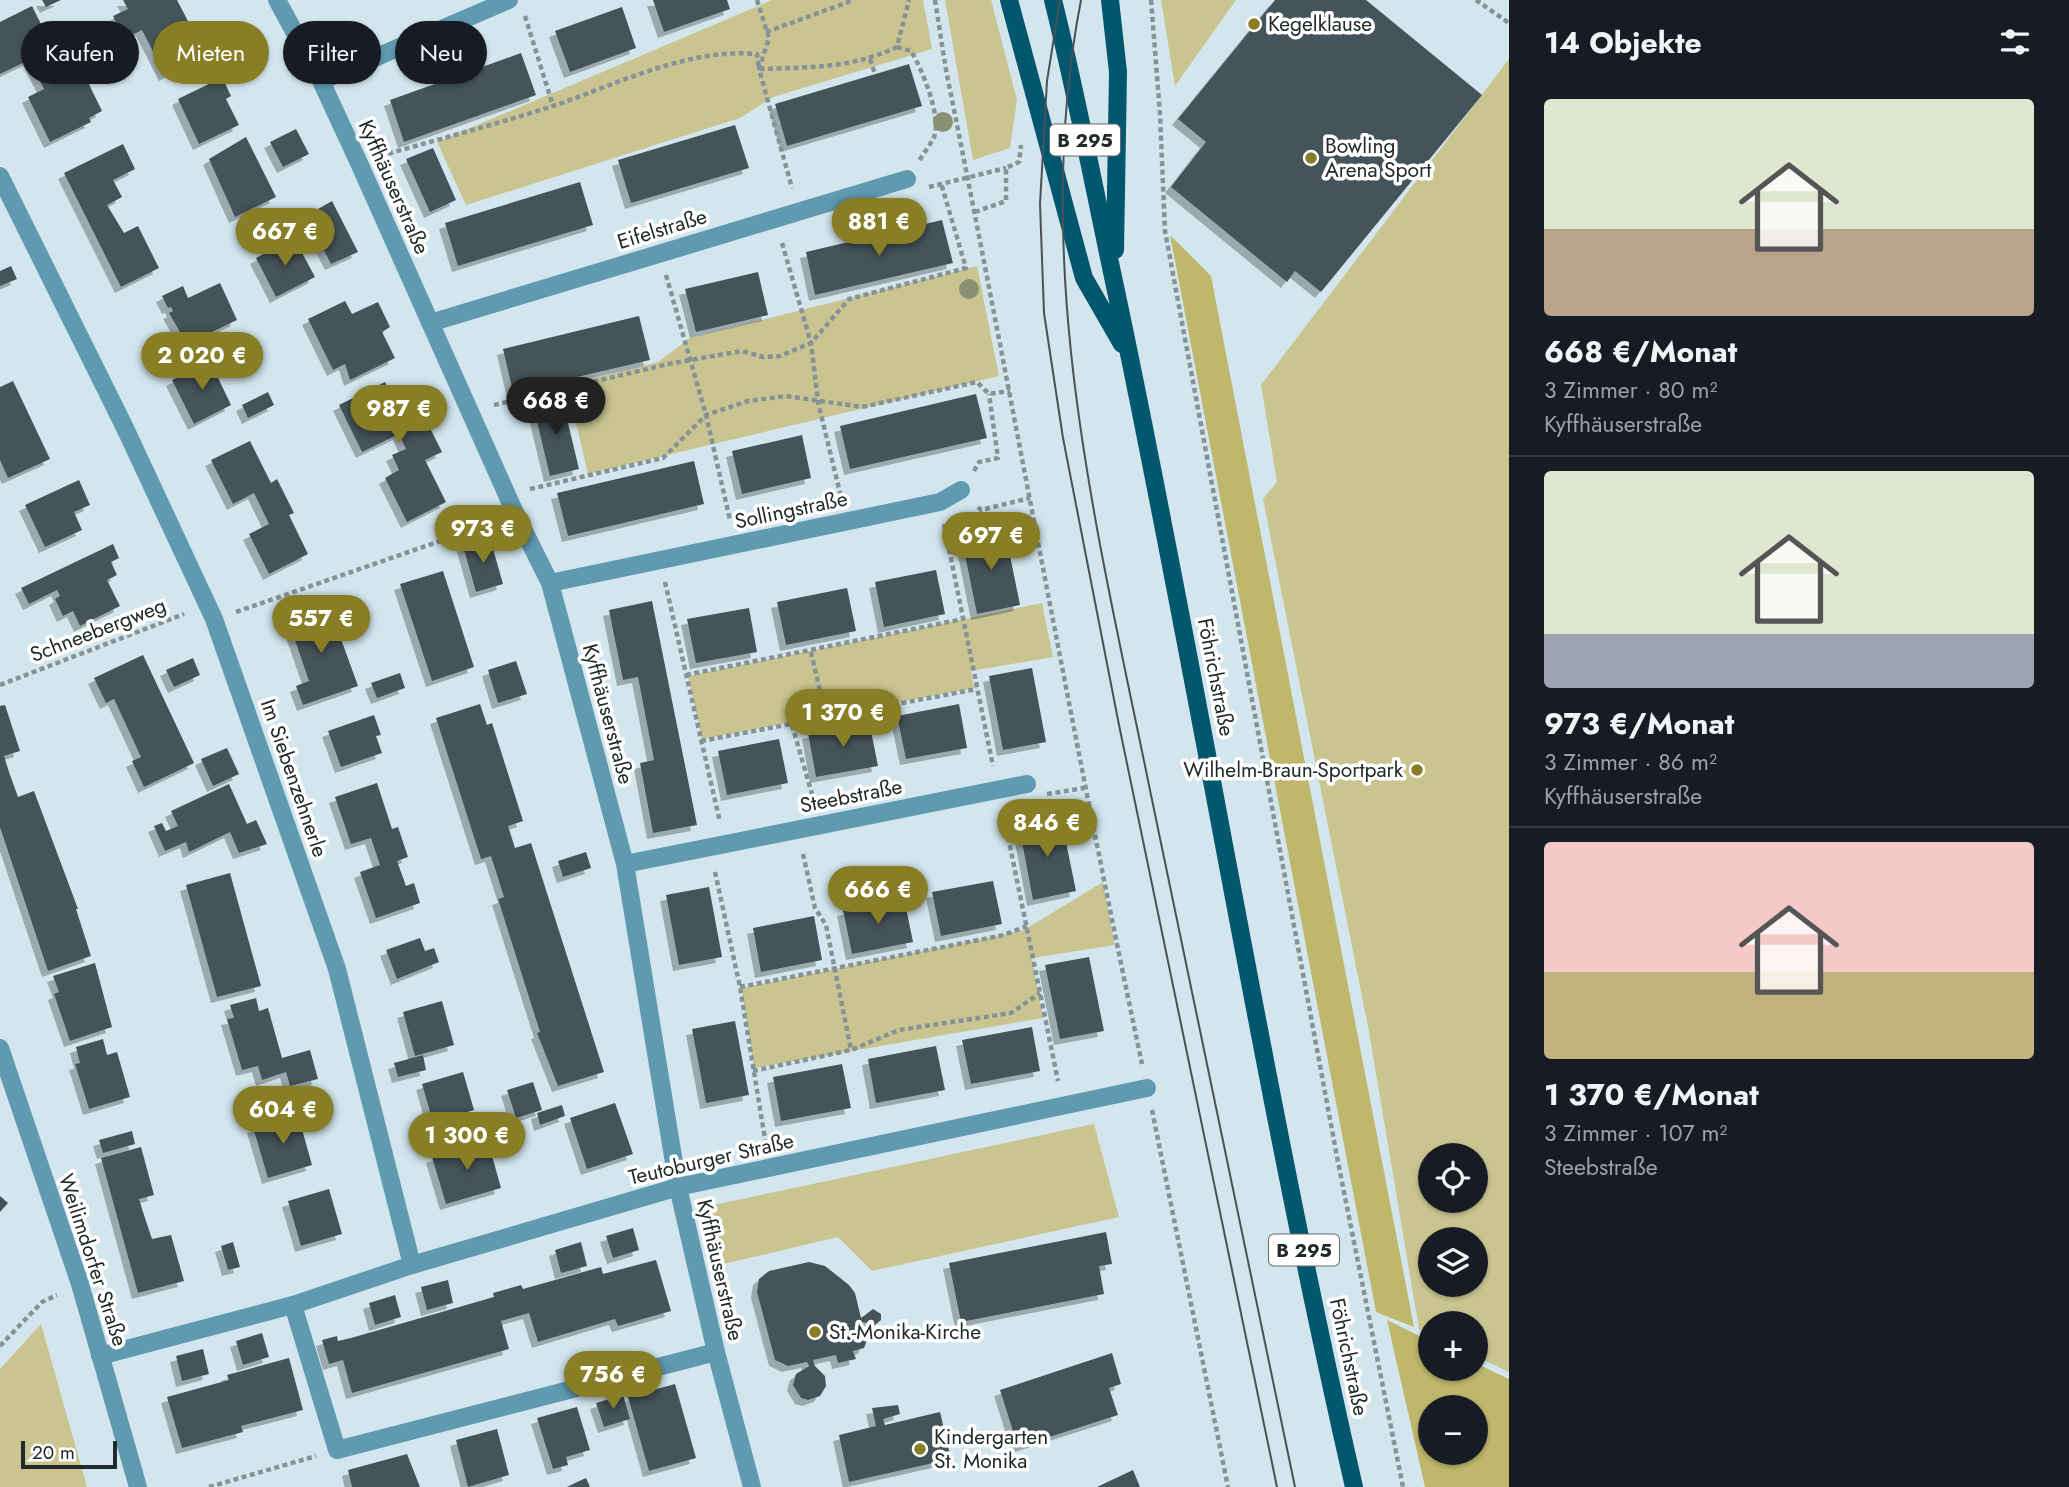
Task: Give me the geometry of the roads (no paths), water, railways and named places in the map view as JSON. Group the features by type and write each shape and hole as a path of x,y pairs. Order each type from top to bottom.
{"main road":[{"path":"1009,0 1084,278 1130,359"},
{"name":"Föhrichstraße","path":"1053,0 1073,81 1130,359 1287,1167 1354,1487"},
{"path":"1110,0 1118,72 1114,281"}],"street":[{"name":"Kyffhäuserstraße","path":"276,0 288,21"},
{"path":"381,55 509,0"},
{"name":"Kyffhäuserstraße","path":"322,84 516,515 550,583 625,864 678,1187 716,1352 752,1487"},
{"name":"Im Siebenzehnerle","path":"0,176 125,428 211,612 337,969 412,1265"},
{"name":"Eifelstraße","path":"430,323 907,179"},
{"name":"Sollingstraße","path":"550,583 940,502 961,490"},
{"name":"Steebstraße","path":"625,864 1027,784"},
{"name":"Weilimdorfer Straße","path":"0,1048 80,1284 138,1487"},
{"name":"Teutoburger Straße","path":"100,1356 293,1305 412,1265 678,1187 1147,1088"},
{"path":"293,1305 337,1450 716,1352"}],"tram line":[{"path":"1060,0 1047,81 1040,204 1044,313 1063,438 1119,725 1277,1487"},
{"path":"1081,0 1067,100 1063,200 1066,300 1077,400 1110,598 1295,1487"}],"place":[{"name":"Kegelklause","path":"1254,24"},
{"name":"Bowling Arena Sport","path":"1311,158"},
{"name":"Wilhelm-Braun-Sportpark","path":"1417,770"},
{"name":"St.-Monika-Kirche","path":"815,1332"},
{"name":"Kindergarten St. Monika","path":"920,1449"}]}
